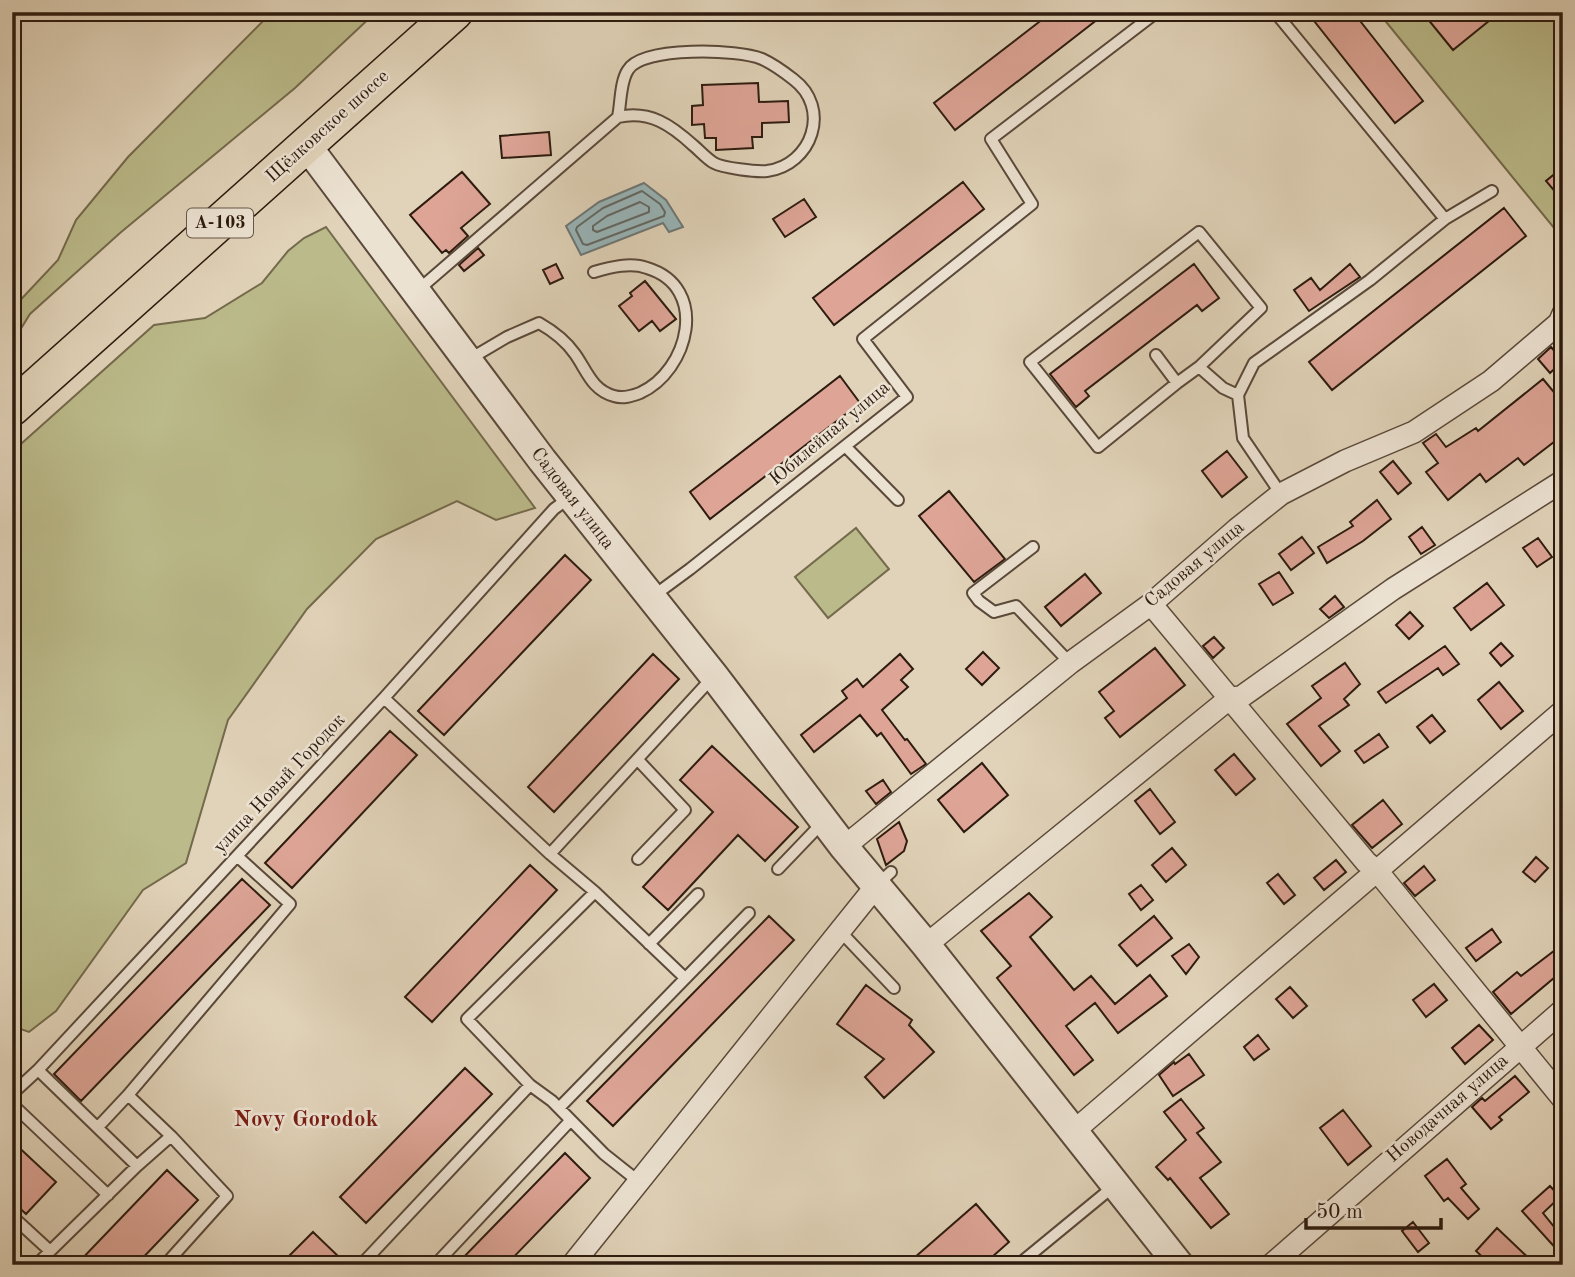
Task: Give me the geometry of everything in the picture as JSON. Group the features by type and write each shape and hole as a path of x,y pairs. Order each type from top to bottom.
{"main road":[{"name":"Щёлковское шоссе","path":"12,408 454,12"}],"street":[{"name":"Садовая улица","path":"307,146 649,598 714,676 844,847 883,879 926,945 1179,1265"},
{"name":"Садовая улица","path":"844,847 1070,663 1151,604 1281,494 1345,461 1414,432 1491,381 1559,323 1563,314"},
{"path":"926,945 1230,698 1241,697 1392,589 1563,481"},
{"path":"1151,604 1366,862 1378,872 1563,1099"},
{"path":"1073,1131 1563,711"},
{"path":"572,1265 839,930 883,879"},
{"name":"Новодачная улица","path":"1271,1265 1563,1010"}],"lane":[{"name":"Юбилейная улица","path":"649,598 690,569 907,397 863,339 1032,204 991,139 1157,12"},
{"path":"1275,12 1445,219"},
{"path":"417,291 618,117 641,114 674,129 715,164 767,171 781,166 802,152 813,127 816,112 797,82 760,58 730,54 670,53 635,62 628,69 618,117"},
{"path":"1281,494 1243,438 1238,395 1254,363 1370,280 1445,219 1492,191"},
{"path":"1199,232 1261,308 1199,367 1177,383 1098,447 1030,362 1199,232"},
{"path":"468,360 507,337 539,323 565,342 588,377 604,391 622,397 650,389 670,368 682,349 687,320 680,293 672,283 647,268 614,266 594,272"},
{"path":"1156,355 1177,383"},
{"path":"1199,367 1223,388 1238,395"},
{"path":"845,446 898,500"},
{"name":"улица Новый Городок","path":"12,1094 38,1070 384,698 554,509 571,497"},
{"path":"1033,547 973,593 994,612 1016,606 1070,663"},
{"path":"550,854 714,676"},
{"path":"384,698 684,977"},
{"path":"638,760 685,810 638,859"},
{"path":"778,869 824,821"},
{"path":"98,1127 290,904 237,856"},
{"path":"595,892 467,1019 530,1085 559,1108 604,1154 638,1181"},
{"path":"649,944 698,894"},
{"path":"559,1108 684,977 750,913"},
{"path":"839,930 894,988"},
{"path":"38,1070 137,1166"},
{"path":"361,1265 530,1085"},
{"path":"128,1095 227,1196 165,1265"},
{"path":"12,1104 108,1195"},
{"path":"435,1265 570,1121"},
{"path":"36,1265 171,1136"},
{"path":"1017,1265 1116,1184"},
{"path":"12,1216 50,1251"}],"shaded area":[{"path":"272,12 376,12 295,88 120,233 30,314 12,343 12,309 58,260 76,220 128,157"},
{"path":"1378,12 1563,12 1563,239"},
{"path":"326,227 535,508 496,520 457,501 376,539 307,609 228,720 186,863 143,890 56,1011 29,1032 12,1026 12,452 154,325 205,318 262,283 288,251 304,238"},
{"path":"856,528 889,569 828,618 795,577"}],"water":[{"path":"644,183 666,200 683,227 669,232 663,223 581,255 566,226 599,202"}],"building":[{"path":"1052,12 1107,12 955,130 934,103"},
{"path":"1307,12 1353,12 1423,101 1395,123"},
{"path":"1422,12 1500,12 1453,50"},
{"path":"758,83 759,102 788,101 789,122 762,123 762,137 752,137 753,148 716,150 716,138 705,138 704,124 692,125 692,106 703,105 702,85"},
{"path":"549,132 551,155 502,158 500,136"},
{"path":"1563,167 1563,201 1546,181"},
{"path":"462,172 490,204 461,228 468,236 449,253 446,250 442,253 410,215"},
{"path":"963,182 984,209 834,325 813,298"},
{"path":"804,199 816,217 785,237 773,219"},
{"path":"1504,208 1526,236 1332,390 1309,362"},
{"path":"478,248 484,255 464,271 459,265"},
{"path":"556,264 563,278 550,284 543,270"},
{"path":"1194,264 1219,298 1202,311 1197,305 1085,391 1089,396 1076,407 1050,374"},
{"path":"1350,264 1360,277 1309,311 1294,290 1311,278 1320,290"},
{"path":"645,281 676,319 660,331 652,321 639,331 619,306"},
{"path":"1551,347 1563,361 1550,373 1538,359"},
{"path":"840,376 860,403 710,519 690,492"},
{"path":"1543,379 1563,403 1563,435 1524,465 1518,458 1486,482 1480,474 1448,500 1426,472 1438,463 1423,443 1436,434 1446,447 1476,428 1478,431"},
{"path":"1227,451 1247,477 1222,497 1202,471"},
{"path":"1393,461 1411,483 1398,494 1380,472"},
{"path":"949,491 1005,559 974,582 919,516"},
{"path":"1377,500 1391,519 1363,541 1327,563 1318,547 1353,526 1350,522"},
{"path":"1422,527 1435,545 1421,554 1409,537"},
{"path":"1302,537 1314,553 1291,570 1279,554"},
{"path":"1538,538 1552,557 1537,567 1523,548"},
{"path":"565,555 591,580 444,735 418,711"},
{"path":"1279,572 1293,593 1273,605 1259,584"},
{"path":"1085,574 1101,593 1061,626 1045,607"},
{"path":"1487,583 1504,605 1471,630 1454,608"},
{"path":"1335,596 1344,607 1329,618 1320,609"},
{"path":"1410,612 1423,626 1409,639 1396,625"},
{"path":"1214,637 1224,648 1213,658 1203,646"},
{"path":"1501,643 1513,656 1501,666 1490,653"},
{"path":"1445,646 1459,664 1443,675 1438,668 1386,703 1378,692"},
{"path":"1155,648 1185,685 1120,737 1105,718 1114,711 1099,692"},
{"path":"983,652 999,668 982,685 966,669"},
{"path":"653,654 679,679 554,812 528,787"},
{"path":"900,654 913,669 901,680 908,687 882,710 926,764 911,774 881,733 877,736 860,715 814,752 801,735 847,698 842,691 857,679 863,687"},
{"path":"1345,663 1360,684 1344,699 1349,705 1319,726 1340,751 1321,766 1287,724 1321,698 1312,686"},
{"path":"1499,682 1523,711 1501,729 1478,700"},
{"path":"1432,715 1445,731 1430,743 1417,727"},
{"path":"390,731 417,755 292,888 265,863"},
{"path":"1379,734 1388,747 1364,763 1355,751"},
{"path":"712,746 798,827 765,861 738,835 668,910 643,887 713,812 680,780"},
{"path":"1234,754 1255,779 1236,795 1215,770"},
{"path":"982,763 1008,795 964,832 938,800"},
{"path":"883,780 891,792 876,804 866,791"},
{"path":"1150,789 1175,822 1160,834 1135,801"},
{"path":"1383,800 1402,824 1372,848 1352,825"},
{"path":"899,822 907,841 904,851 886,865 877,839"},
{"path":"1172,848 1186,865 1166,882 1152,865"},
{"path":"1536,857 1548,868 1535,882 1523,872"},
{"path":"1336,860 1346,872 1324,890 1314,878"},
{"path":"530,865 557,890 432,1022 405,997"},
{"path":"1424,866 1435,880 1415,896 1404,883"},
{"path":"1278,874 1295,895 1284,904 1267,883"},
{"path":"242,879 270,905 81,1101 54,1074"},
{"path":"1141,885 1153,900 1141,910 1129,894"},
{"path":"1029,893 1052,917 1030,937 1074,990 1091,976 1115,1004 1150,975 1167,996 1118,1033 1095,1003 1066,1026 1093,1060 1074,1075 997,978 1011,966 981,931"},
{"path":"769,916 794,940 613,1126 587,1101"},
{"path":"1154,916 1172,938 1137,966 1119,945"},
{"path":"1492,929 1501,942 1476,961 1466,948"},
{"path":"1189,944 1199,957 1186,974 1172,956"},
{"path":"1563,944 1563,990 1554,978 1511,1014 1493,992 1517,972 1521,976"},
{"path":"1434,984 1447,1000 1426,1017 1413,1000"},
{"path":"866,985 912,1020 909,1025 934,1052 884,1098 865,1077 884,1059 837,1024"},
{"path":"1290,987 1307,1006 1293,1018 1276,999"},
{"path":"1479,1025 1493,1040 1465,1064 1452,1048"},
{"path":"1258,1035 1269,1049 1254,1060 1244,1047"},
{"path":"1189,1054 1204,1075 1173,1096 1159,1075"},
{"path":"465,1068 492,1094 366,1223 340,1197"},
{"path":"1515,1076 1529,1092 1499,1117 1502,1120 1491,1129 1472,1107 1482,1098 1485,1101"},
{"path":"1181,1099 1204,1128 1197,1133 1221,1162 1200,1178 1229,1214 1211,1228 1170,1178 1168,1180 1156,1167 1186,1140 1164,1112"},
{"path":"1343,1110 1371,1146 1348,1165 1320,1128"},
{"path":"12,1141 56,1182 26,1214 12,1201"},
{"path":"565,1153 590,1178 506,1265 456,1265"},
{"path":"1447,1159 1466,1184 1461,1188 1479,1209 1468,1219 1448,1198 1444,1201 1425,1176"},
{"path":"167,1170 198,1200 136,1265 76,1265"},
{"path":"1550,1186 1560,1197 1543,1213 1563,1238 1563,1250 1560,1253 1522,1211"},
{"path":"976,1204 1009,1242 983,1265 906,1265"},
{"path":"1413,1222 1429,1243 1418,1252 1402,1231"},
{"path":"1497,1228 1536,1265 1491,1265 1476,1251"},
{"path":"313,1232 340,1258 333,1265 280,1265"}],"district":[{"name":"Novy Gorodok","path":"306,1119"}]}
